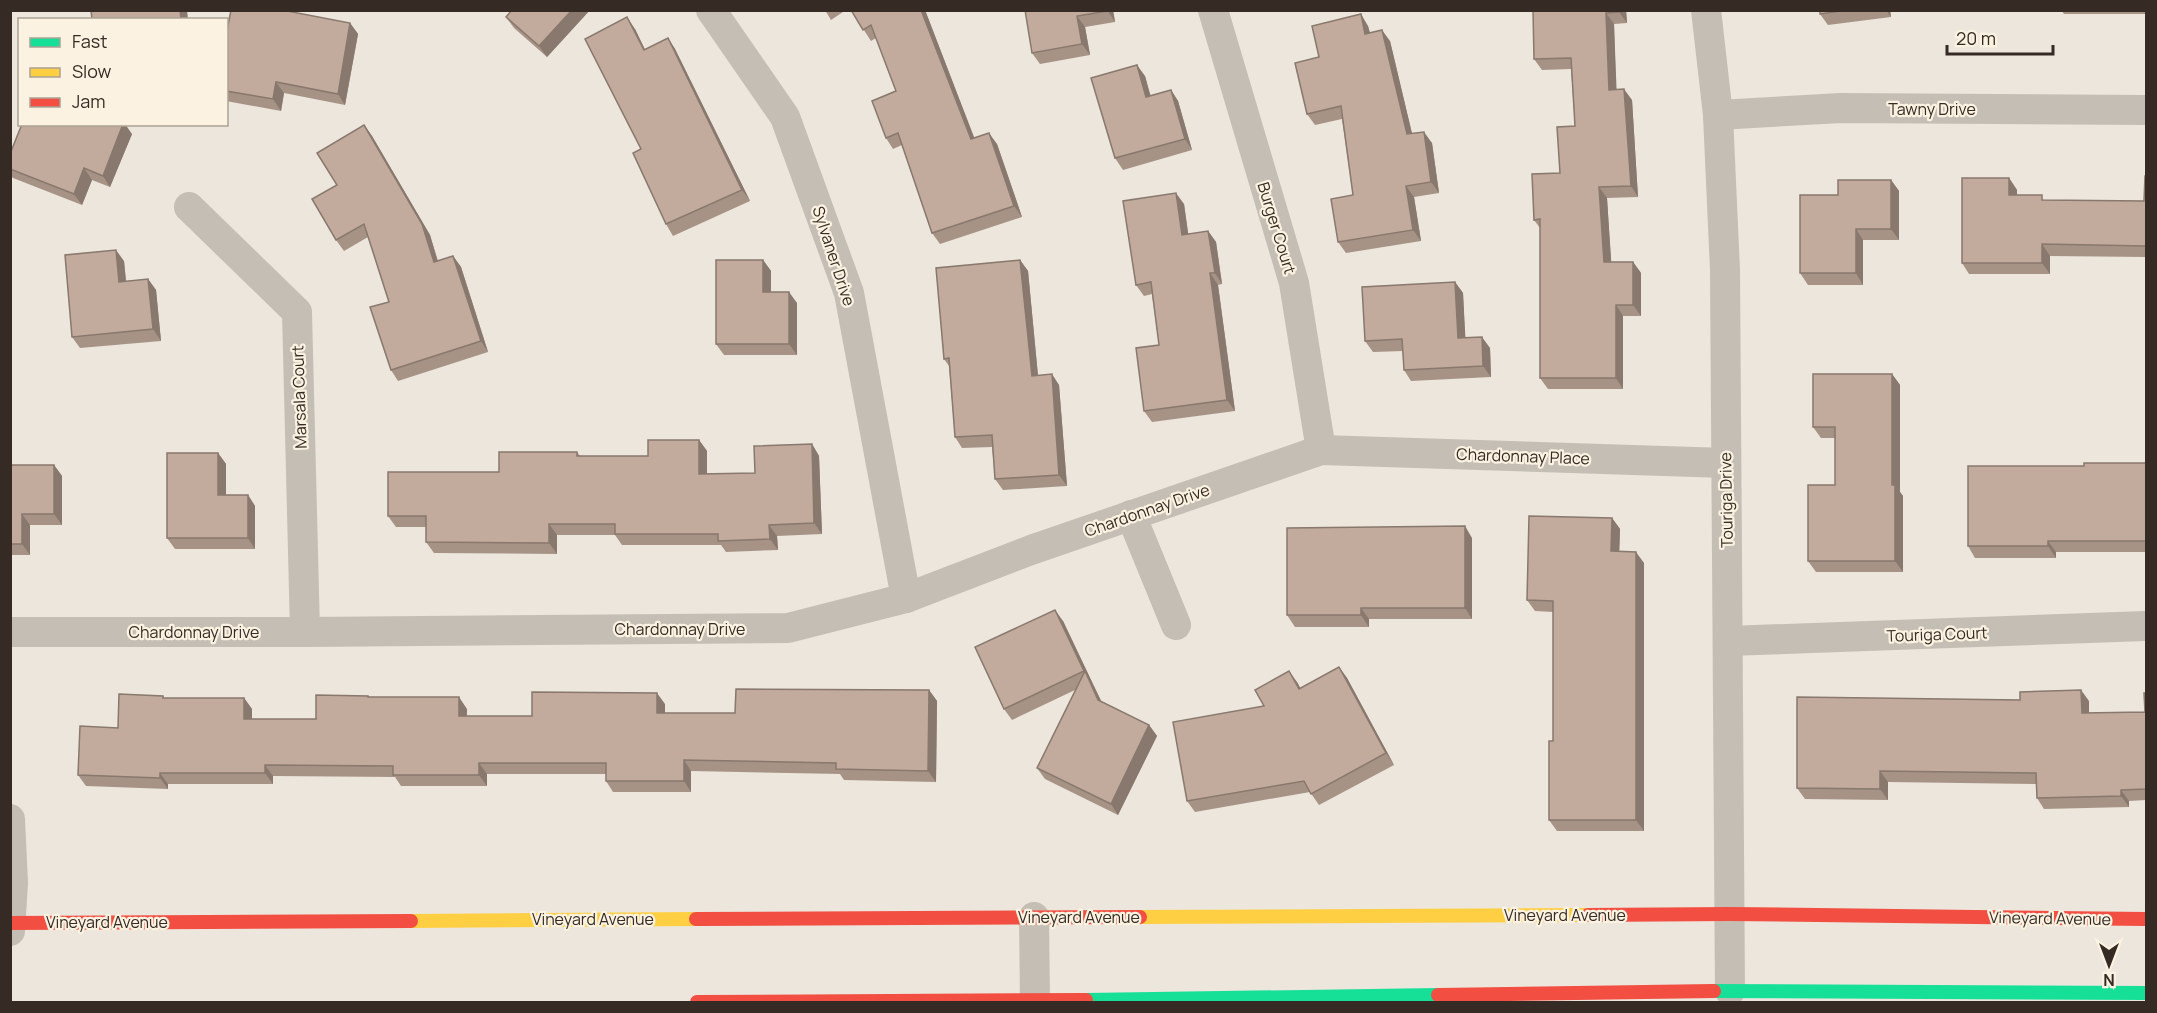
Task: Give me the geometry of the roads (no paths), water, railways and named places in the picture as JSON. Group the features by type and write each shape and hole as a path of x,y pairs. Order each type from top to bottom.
{"street":[{"name":"Sylvaner Drive","path":"711,10 785,117 849,293 906,598"},
{"name":"Burger Court","path":"1213,10 1294,283 1321,450"},
{"name":"Touriga Drive","path":"1706,10 1718,115 1725,270 1730,991"},
{"name":"Tawny Drive","path":"1718,115 1841,108 2146,110"},
{"name":"Marsala Court","path":"189,207 297,312 305,632"},
{"name":"Chardonnay Drive","path":"10,632 788,628 906,598 1031,550 1321,450"},
{"name":"Chardonnay Place","path":"1321,450 1726,463"},
{"path":"1131,515 1176,625"},
{"name":"Touriga Court","path":"1728,641 2146,626"},
{"path":"10,819 13,883 10,931"},
{"name":"Vineyard Avenue","path":"11,923 1730,914 2146,919"},
{"path":"1035,917 1035,1002"},
{"path":"698,1002 1035,1002 1730,991 2146,993"}]}
